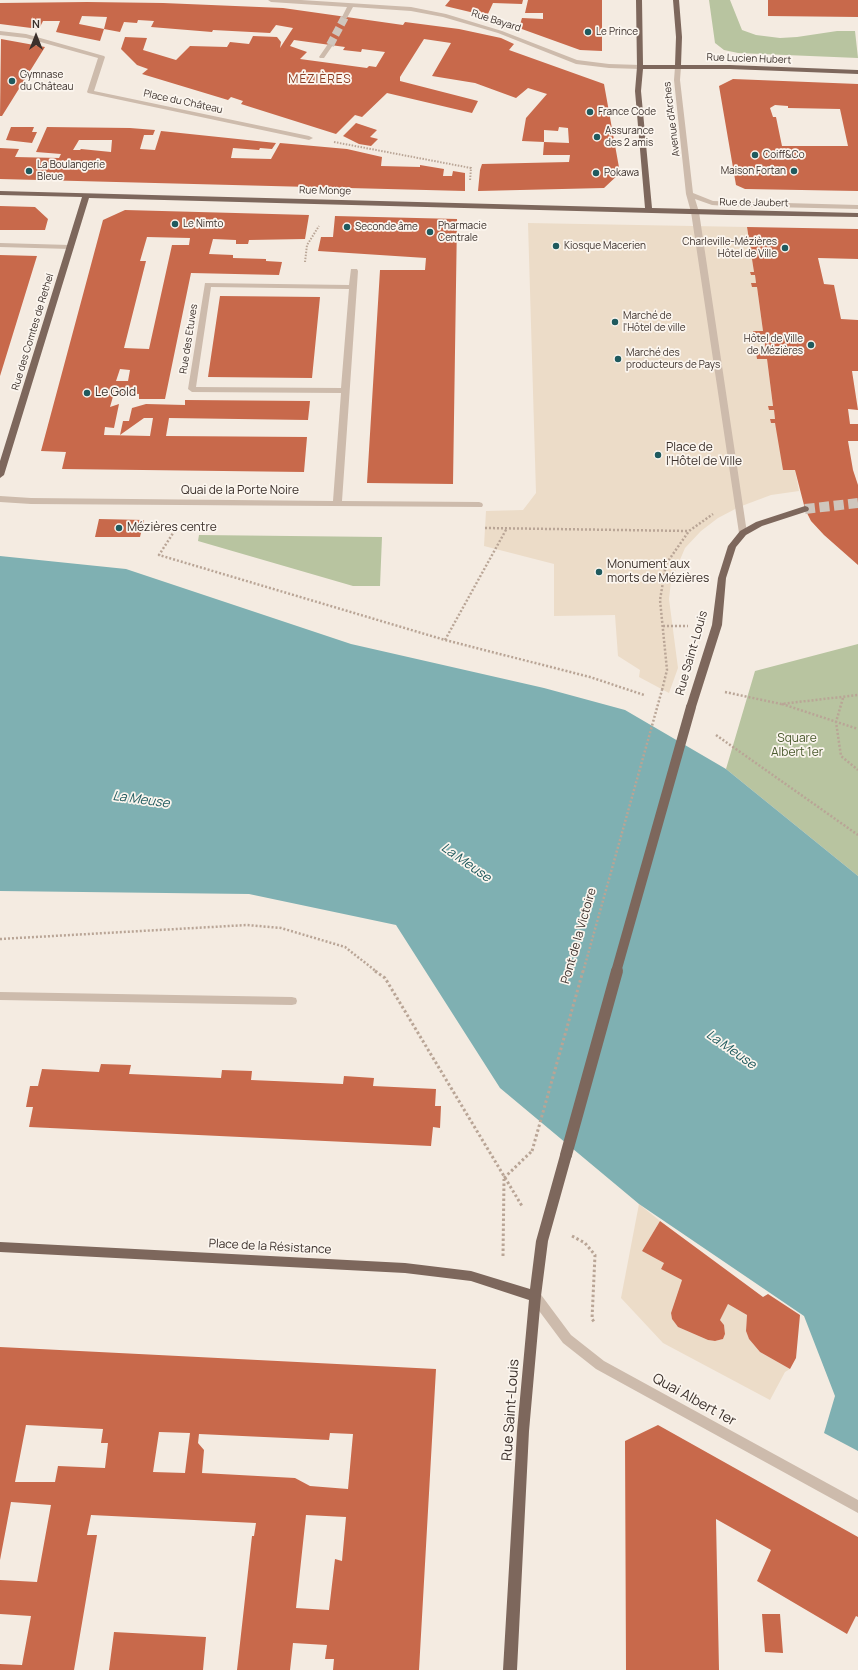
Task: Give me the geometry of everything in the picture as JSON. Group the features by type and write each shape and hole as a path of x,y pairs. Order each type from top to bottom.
{"main road":[{"path":"639,0 640,67 638,91 649,210"},
{"name":"Avenue d'Arches","path":"676,0 679,36 678,67"},
{"name":"Rue Lucien Hubert","path":"640,67 858,72"},
{"name":"Rue Monge","path":"0,193 649,210"},
{"name":"Rue des Comtes de Rethel","path":"0,475 86,195"},
{"name":"Rue de Jaubert","path":"649,210 858,215"},
{"path":"743,533 758,524 805,509"},
{"name":"Rue Saint-Louis","path":"510,1670 523,1431 535,1296 542,1241 691,707 717,625 722,578 726,563 732,546 743,533"},
{"name":"Place de la Résistance","path":"0,1247 405,1268 471,1276 535,1296"}],"street":[{"name":"Rue Bayard","path":"271,0 411,9 444,15 500,32 576,62 609,66 640,67"},
{"path":"345,17 351,5"},
{"name":"Place du Château","path":"0,33 26,36 102,57 90,92 309,138"},
{"path":"322,57 330,45"},
{"name":"Avenue d'Arches","path":"678,67 677,80 690,194 695,212"},
{"path":"690,194 712,203 858,207"},
{"path":"695,212 743,533"},
{"path":"0,245 70,247"},
{"path":"337,504 354,271"},
{"name":"Rue des Etuves","path":"346,391 192,388 208,285 353,287"},
{"name":"Quai de la Porte Noire","path":"0,500 39,502 479,506"},
{"path":"0,996 292,1001"},
{"name":"Quai Albert 1er","path":"535,1296 567,1339 600,1365 858,1507"}],"path":[{"path":"309,138 471,168"},
{"path":"304,263 308,245 318,227 322,201"},
{"path":"445,640 507,528 478,528"},
{"name":"Pont de la Victoire","path":"504,1178 532,1151 662,690 666,670 660,600 666,564 689,531 507,528"},
{"path":"159,555 445,640 590,677 644,695"},
{"path":"697,686 781,704 858,729"},
{"path":"781,704 843,698 858,695"},
{"path":"843,698 836,722 841,756 858,770"},
{"path":"716,735 858,835"},
{"path":"504,1178 520,1205 527,1210"},
{"path":"502,1286 504,1178"},
{"path":"575,1238 585,1243 595,1255 592,1319 596,1325"}],"green space":[{"path":"709,0 730,0 742,30 756,35 780,38 837,31 855,31 858,58 738,53 724,50 715,43"},
{"path":"199,535 382,537 380,586 353,586 198,541"},
{"name":"Square Albert 1er","path":"858,644 858,876 726,769 755,671"}],"shaded area":[{"name":"Place de l'Hôtel de Ville","path":"528,223 747,227 754,272 750,272 751,275 755,275 756,283 752,284 752,287 757,287 763,331 753,331 753,336 764,336 766,353 756,353 757,359 767,359 773,406 768,406 769,410 774,410 775,419 770,419 771,423 775,423 795,470 799,491 771,495 739,507 718,518 701,531 685,548 671,581 669,599 678,668 669,693 639,677 640,670 618,656 615,615 554,616 554,564 484,546 486,511 523,510 536,493"},
{"path":"639,1204 660,1221 642,1251 664,1263 661,1269 682,1280 671,1313 672,1319 678,1327 708,1340 715,1341 723,1339 725,1334 724,1325 720,1320 728,1304 747,1315 746,1331 749,1339 760,1352 790,1369 785,1372 770,1400 663,1343 621,1298"}],"water":[{"name":"La Meuse","path":"0,556 126,569 351,644 544,688 625,710 726,769 858,876 858,1451 824,1433 835,1396 804,1316 639,1204 500,1088 396,925 249,894 0,891"}],"building":[{"path":"450,0 523,0 522,4 493,3 487,16 445,6"},
{"path":"528,0 602,0 602,51 580,50 519,28 522,18 543,19 543,13 525,13"},
{"path":"768,0 858,0 858,17 768,16"},
{"path":"0,3 163,3 283,8 403,25 405,22 459,29 501,38 514,44 509,50 604,84 620,173 604,188 478,191 482,164 569,162 570,155 543,155 544,142 522,141 526,118 547,94 528,88 516,98 475,83 432,76 451,43 424,39 400,77 400,81 478,101 472,113 387,93 362,117 355,115 336,134 241,104 243,101 231,97 228,100 142,74 148,69 137,65 121,49 125,37 147,38 143,50 176,60 190,46 227,47 230,42 249,44 253,36 277,37 281,42 280,48 293,28 276,25 270,33 213,30 212,32 151,27 154,21 138,20 137,23 124,22 120,32 104,29 100,41 56,32 60,21 43,21 39,29 0,24","holes":["82,16 107,17 104,29 79,24","294,40 345,47 343,50 361,52 362,49 385,52 376,67 369,66 367,68 300,59 307,52 290,46","559,127 568,128 569,143 544,142 544,130 558,131"]},
{"name":"Gymnase du Château","path":"1,39 45,47 2,116 0,116"},
{"path":"733,79 858,84 858,191 745,189 736,185 719,86","holes":["775,105 788,106 788,108 840,109 848,146 782,146 776,117 773,117 770,108"]},
{"path":"356,123 377,130 370,137 378,139 371,146 359,144 343,136"},
{"path":"11,127 34,127 32,132 37,132 32,143 6,140"},
{"path":"47,127 130,128 155,130 153,135 144,135 140,149 155,150 161,131 276,143 272,149 260,148 259,150 233,148 231,158 271,159 280,143 347,149 382,157 381,166 420,167 420,165 444,169 443,176 452,176 453,171 465,173 465,191 0,179 0,148 19,149 15,157 59,158 61,154 36,152","holes":["79,140 112,140 111,152 81,149 73,150"]},
{"path":"0,206 35,207 48,219 45,230 0,230"},
{"path":"125,210 309,215 305,239 249,240 248,244 236,244 236,240 213,239 209,254 233,255 233,258 266,259 266,261 282,262 279,275 191,273 165,399 139,399 139,394 114,393 110,407 119,404 114,428 105,427 104,435 150,436 153,418 144,418 120,435 123,421 129,421 132,408 146,404 185,405 185,400 310,401 308,420 169,418 166,436 307,437 304,472 62,469 66,452 41,451 103,220","holes":["147,237 190,238 189,245 172,245 149,349 124,348 146,261 140,261","120,369 130,370 128,381 116,381"]},
{"path":"335,216 457,219 453,484 367,483 380,270 425,270 426,258 318,251 321,237 333,237"},
{"path":"747,227 858,229 858,259 818,258 824,284 834,285 841,319 858,320 858,371 852,371 858,410 848,409 850,424 858,424 858,441 848,441 853,470 858,485 858,565 824,535 811,521 805,509 795,470 783,470 775,423 771,423 770,419 775,419 774,410 769,410 768,406 773,406 767,359 757,359 756,353 766,353 764,336 753,336 753,331 763,331 757,287 752,287 751,283 756,283 755,275 751,275 750,272 754,272"},
{"path":"0,255 37,256 0,376"},
{"path":"220,296 320,297 312,378 208,377"},
{"name":"Mézières centre","path":"99,519 144,520 140,537 95,537"},
{"path":"101,1064 131,1065 129,1074 221,1078 222,1070 252,1071 251,1080 343,1084 344,1076 374,1078 373,1086 436,1089 435,1106 441,1106 440,1128 433,1127 431,1146 29,1127 33,1107 26,1107 30,1086 38,1086 42,1069 99,1072"},
{"path":"660,1221 763,1297 768,1294 800,1315 796,1358 790,1369 760,1352 749,1339 746,1331 747,1315 728,1304 720,1320 724,1325 725,1334 723,1339 715,1341 708,1340 678,1327 672,1319 671,1313 682,1280 661,1269 664,1263 642,1251"},
{"path":"0,1347 436,1369 419,1670 333,1670 334,1659 325,1659 327,1645 293,1643 290,1670 237,1670 252,1536 254,1536 256,1523 91,1515 87,1535 97,1535 74,1670 0,1670 0,1664 22,1665 31,1616 0,1614 0,1580 37,1582 51,1505 11,1502 0,1560","holes":["26,1425 103,1429 101,1443 108,1443 105,1468 58,1466 55,1482 15,1482","159,1432 190,1433 185,1473 153,1472","330,1433 353,1434 348,1489 310,1486 295,1478 202,1473 204,1450 198,1443 199,1434 329,1440","306,1515 346,1517 342,1561 335,1559 329,1610 296,1608"]},
{"path":"658,1425 858,1537 858,1617 856,1616 847,1634 757,1581 771,1550 716,1519 719,1670 626,1670 625,1441"},
{"path":"762,1614 780,1614 783,1653 765,1652"},
{"path":"114,1632 206,1637 203,1670 109,1670"}],"tunnel":[{"path":"330,45 345,17"},
{"path":"805,509 858,503"}],"place":[{"name":"Le Prince","path":"588,32"},
{"name":"Gymnase du Château","path":"12,81"},
{"name":"France Code","path":"590,112"},
{"name":"Assurance des 2 amis","path":"597,137"},
{"name":"Coiff&Co","path":"755,155"},
{"name":"La Boulangerie Bleue","path":"29,171"},
{"name":"Maison Fortan","path":"794,171"},
{"name":"Pokawa","path":"596,173"},
{"name":"Le Nimto","path":"175,224"},
{"name":"Seconde âme","path":"347,227"},
{"name":"Pharmacie Centrale","path":"430,232"},
{"name":"Kiosque Macerien","path":"556,246"},
{"name":"Charleville-Mézières Hôtel de Ville","path":"785,248"},
{"name":"Marché de l'Hôtel de ville","path":"615,322"},
{"name":"Hôtel de Ville de Mézières","path":"811,345"},
{"name":"Marché des producteurs de Pays","path":"618,359"},
{"name":"Le Gold","path":"87,393"},
{"name":"Place de l'Hôtel de Ville","path":"658,455"},
{"name":"Mézières centre","path":"119,528"},
{"name":"Monument aux morts de Mézières","path":"599,572"}],"district":[{"name":"MÉZIÈRES","path":"320,80"}]}
